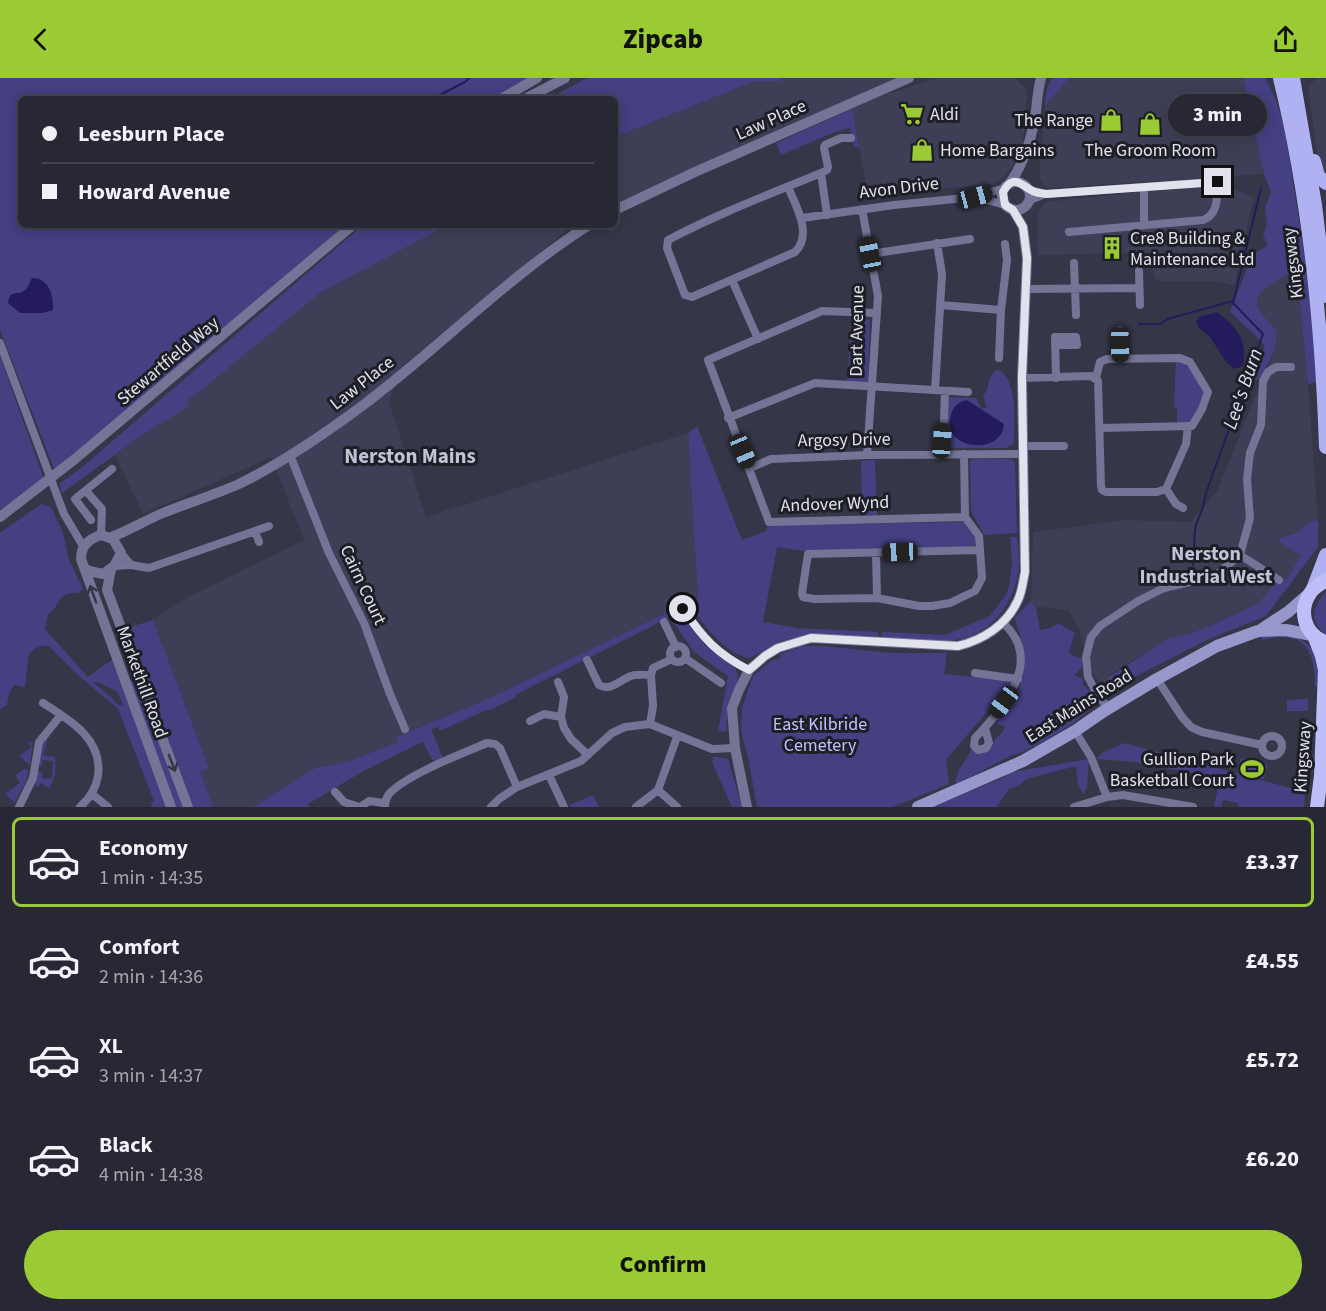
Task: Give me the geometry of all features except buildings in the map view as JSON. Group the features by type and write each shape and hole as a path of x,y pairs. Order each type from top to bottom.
{"highway":[{"path":"1312,590 1326,580"},
{"name":"Kingsway","path":"1312,590 1305,601 1304,613 1308,629 1318,638 1325,670 1325,719 1317,807"}],"main road":[{"path":"1273,78 1281,84"},
{"name":"Kingsway","path":"1293,78 1326,296"},
{"name":"Kingsway","path":"1281,84 1292,133 1310,254 1321,358 1326,447"},
{"path":"1300,113 1318,176 1326,183"},
{"path":"1320,245 1322,213 1326,200"},
{"path":"1312,590 1326,555"},
{"name":"East Mains Road","path":"1258,632 1288,612 1312,590"},
{"name":"East Mains Road","path":"918,807 1023,761 1075,731 1108,708 1217,646 1258,632 1286,630 1318,638"}],"street":[{"path":"506,96 537,78"},
{"path":"531,96 565,78"},
{"name":"Law Place","path":"618,209 695,172 909,78"},
{"path":"1021,200 1026,167 1033,152 1036,134 1035,78"},
{"path":"1037,90 1041,78"},
{"path":"1036,111 1025,156 1002,196 1021,200 1046,194 1222,181 1210,217 1203,220 1069,231"},
{"path":"788,187 802,218 802,243 795,252 732,280 688,297 685,295 667,248 667,242 708,221 827,170 825,145 841,138 851,138"},
{"path":"821,173 827,215"},
{"path":"747,807 735,748 732,708 749,670 765,656 778,648 811,638 958,646 971,643 987,635 1003,623 1018,601 1025,572 1022,378 1027,258 1019,182 1008,185"},
{"name":"Avon Drive","path":"975,197 1008,185"},
{"path":"1144,188 1144,225"},
{"name":"Avon Drive","path":"802,218 975,197 1021,200"},
{"name":"Dart Avenue","path":"862,209 878,296 867,455"},
{"name":"Stewartfield Way","path":"0,517 75,459 349,228"},
{"name":"Law Place","path":"105,536 132,529 150,518 239,483 290,455 362,405 510,281 584,228"},
{"path":"870,254 970,239"},
{"path":"935,390 942,273 937,243"},
{"path":"999,358 1001,310 1007,260 1005,244"},
{"path":"1074,263 1076,315"},
{"path":"1139,271 1140,305"},
{"path":"732,280 758,339"},
{"path":"1026,289 1139,288"},
{"path":"941,305 1001,310"},
{"name":"Andover Wynd","path":"876,313 822,311 708,360 728,418 770,522 965,517"},
{"path":"1120,330 1121,358"},
{"path":"0,343 64,514 83,546 81,559 89,572 103,573 113,568 131,565 149,568 269,526"},
{"path":"1055,345 1056,378"},
{"path":"1100,428 1188,426 1195,423 1208,392 1188,360 1121,358 1107,359 1100,363 1096,378 1099,385 1100,428 1102,490 1113,493 1157,492 1166,489 1186,444 1188,426"},
{"path":"1108,708 1092,687 1086,666 1088,643 1095,632 1126,609 1164,588 1215,576 1240,555 1250,518 1247,479 1250,453 1261,425 1263,381 1268,372 1276,367 1292,367"},
{"path":"1022,378 1091,376 1096,378"},
{"path":"728,418 815,383 968,392"},
{"path":"941,455 945,391"},
{"name":"Argosy Drive","path":"750,468 771,459 964,454 1064,446"},
{"path":"964,454 965,517 977,532 980,550 982,578 975,591 950,603 932,606 919,606 877,598 814,599 803,597 802,588 808,555 980,550"},
{"name":"Cairn Court","path":"290,455 326,547 364,624 405,729"},
{"path":"91,520 75,499 112,469"},
{"path":"1166,489 1176,504 1183,507"},
{"path":"86,491 102,509 105,536"},
{"path":"113,568 132,529"},
{"path":"255,531 259,542"},
{"path":"83,546 90,540 105,536 115,541 120,552 131,565"},
{"path":"876,553 877,598"},
{"path":"1240,555 1279,580"},
{"name":"Markethill Road","path":"85,568 105,629 171,807"},
{"name":"Markethill Road","path":"113,568 107,590 188,807"},
{"path":"683,609 698,632 714,649 749,670"},
{"path":"664,622 676,646 684,650 685,658 721,683"},
{"path":"105,629 119,623"},
{"path":"985,728 1015,687 1021,673 1019,648 1009,628 1003,623"},
{"path":"676,646 670,652 672,659 678,662 685,658"},
{"path":"650,724 653,668 672,659"},
{"path":"587,660 602,687 607,688 632,675 651,675"},
{"path":"975,673 1018,679"},
{"path":"1157,679 1191,727 1202,732 1262,745"},
{"path":"558,682 564,697 561,717 571,739 588,755"},
{"path":"43,703 83,732 97,751 98,774 92,794 80,807"},
{"path":"530,721 544,714 561,717"},
{"path":"19,807 35,771 39,742 61,715"},
{"path":"491,807 517,787 549,775 588,755 618,729 638,724 650,724 677,737 712,749 735,748"},
{"path":"1075,731 1091,757 1107,796"},
{"path":"636,807 658,790 677,737"},
{"path":"335,792 344,802 359,807 369,801 384,805 388,795 399,786 487,743 495,744 500,748 517,787"},
{"path":"549,775 564,807"},
{"path":"658,790 677,807"},
{"path":"92,794 108,807"},
{"path":"1074,807 1107,796 1123,795 1140,796 1189,807"}],"shaded area":[{"path":"781,78 904,78 618,205 618,136 755,81 780,81"},
{"path":"937,78 1015,78 1027,90 1023,148 1005,176 992,184 914,192 869,201 852,109 878,97"},
{"path":"1069,78 1243,78 1264,174 1049,188 1043,185 1039,178 1045,106"},
{"path":"1316,78 1326,79 1326,175 1319,168 1308,88"},
{"path":"1210,184 1227,186 1254,197 1234,286 1216,281 1156,281 1147,253 1037,255 1038,211 1046,202"},
{"path":"442,228 569,228 400,368 389,402 426,517 688,433 698,597 483,701 397,736 399,742 350,761 315,768 253,807 213,807 199,771 209,767 153,620 186,598 304,540 271,457 143,514 115,455 320,293"},
{"path":"1289,273 1297,273 1318,520 1310,522 1297,533 1286,535 1301,555 1286,580 1281,577 1262,603 1196,631 1169,638 1114,672 1107,678 1105,685 1094,676 1078,627 1068,610 1031,606 1033,532 1125,520 1190,522 1217,491 1275,348 1277,331 1259,312 1257,299 1261,290"},
{"path":"32,278 42,281 49,288 53,310 42,313 20,313 8,303 11,295 24,291"},
{"path":"1217,312 1230,323 1242,341 1243,366 1234,369 1226,362 1210,337 1199,328 1196,322 1199,317"},
{"path":"967,400 1004,424 1001,434 994,441 984,445 973,445 954,436 950,427 952,412 956,405"}],"green space":[{"path":"0,78 527,78 499,96 18,96 18,228 341,228 55,471 0,330"},
{"path":"587,78 781,78 781,81 755,81 618,136 618,96 554,96"},
{"path":"1053,78 1069,78 1045,106 1048,87"},
{"path":"1243,78 1265,78 1281,118 1305,261 1317,382 1308,384 1297,273 1274,282 1259,294 1257,300 1260,311 1277,331 1275,348 1261,379 1251,380 1265,346 1230,312 1253,254 1268,246 1263,235 1267,224 1265,208 1271,192 1264,174"},
{"path":"852,109 859,147 854,147 850,128 837,131 781,155 776,143"},
{"path":"360,228 442,228 320,293 188,399 189,406 139,437 61,494 60,483 81,468"},
{"path":"852,319 856,319 856,324 864,325 865,319 870,320 868,384 847,383"},
{"path":"0,356 44,479 0,510"},
{"path":"1176,361 1189,365 1205,389 1204,396 1190,423 1177,423 1177,407 1174,407"},
{"path":"997,369 1004,374 1012,392 1014,443 1007,448 945,448 947,397 976,398 982,409 987,407 983,396"},
{"path":"697,426 742,540 766,531 768,526 775,525 965,522 975,535 975,544 972,546 804,551 777,547 763,622 798,628 878,632 878,636 808,634 781,641 750,658 741,656 715,637 689,603 698,597 688,433"},
{"path":"973,459 1011,459 1015,463 1017,533 984,535 971,511 970,461"},
{"path":"875,460 877,515 862,515 861,461"},
{"path":"41,504 51,507 63,533 69,560 83,589 79,593 71,593 62,597 48,614 45,629 88,677 113,659 168,807 152,807 151,803 154,801 118,709 78,675 50,647 41,646 29,654 25,687 14,685 7,705 0,709 0,533","holes":["93,682 117,691 123,705 118,705"]},
{"path":"1318,520 1318,547 1266,616 1209,639 1107,691 1105,685 1107,678 1169,638 1204,628 1261,603 1280,577 1286,580 1301,555 1279,542 1280,538 1297,533 1310,522"},
{"path":"1010,537 1017,537 1018,574 1006,606 991,624 971,636 960,639 931,641 882,637 882,632 945,635 990,616 1009,587 1012,562"},
{"path":"1326,592 1326,634 1320,630 1314,613 1318,602"},
{"path":"1031,602 1036,607 1040,630 1051,628 1058,623 1075,633 1069,652 1083,661 1081,669 1074,675 1083,679 1083,685 1095,695 1093,705 1076,721 1053,736 957,784 955,781 959,770 974,746 986,752 1004,731 1005,726 998,724 997,719 1017,691 1023,668 1022,643 1015,617"},
{"path":"678,607 706,646 733,665 736,670 737,687 728,705 726,732 718,731 728,676 694,652 670,617 515,695 516,697 490,710 440,731 438,727 431,729 443,758 433,761 423,742 367,769 308,804 309,807 253,807 315,768 350,761 398,742 396,737 483,701"},
{"path":"153,620 209,768 200,771 213,807 193,807 127,628"},
{"path":"1274,634 1297,638 1310,647 1317,662 1320,686 1315,687 1313,662 1304,645 1288,637 1262,640 1261,637"},
{"name":"East Kilbride Cemetery","path":"803,646 890,653 947,653 944,674 1013,681 946,760 949,784 892,807 757,807 741,732 742,708 753,676 772,660 780,659 780,654"},
{"path":"129,681 139,682 185,807 176,807"},
{"path":"1308,699 1308,711 1287,711 1287,700"},
{"path":"54,733 48,738 43,755 55,757 54,777 49,788 41,783 38,787 34,783 38,772 42,772 42,778 52,779 53,761 43,760 41,767 38,765 44,740"},
{"path":"28,742 33,742 30,765 19,756 31,747"},
{"path":"1124,743 1305,792 1304,807 1238,807 1238,803 1223,800 1221,807 1214,806 1220,779 1135,762 1096,759 1102,753"},
{"path":"713,756 728,759 742,807 732,807 712,762"},
{"name":"Gullion Park Basketball Court","path":"1241,758 1268,765 1264,779 1237,772"},
{"path":"1089,759 1087,787 1084,795 1078,784 1076,766 1027,779 1008,790 997,807 932,807 1000,779 1011,772"},
{"path":"24,769 29,770 26,782 14,803 1,788 6,793 20,783 15,775"},
{"path":"593,795 599,807 571,807 569,805"}],"waterway":[{"path":"438,96 469,78"},
{"name":"Lee's Burn","path":"1193,565 1196,525 1263,334 1233,303 1261,188"},
{"path":"1139,324 1161,324 1167,319 1233,301"}],"place":[{"name":"Aldi","path":"912,114"},
{"name":"The Range","path":"1111,120"},
{"name":"The Groom Room","path":"1150,124"},
{"name":"Home Bargains","path":"922,150"},
{"name":"Cre8 Building & Maintenance Ltd","path":"1112,248"},
{"name":"Gullion Park Basketball Court","path":"1252,769"}],"district":[{"name":"Nerston Mains","path":"410,456"},
{"name":"Nerston Industrial West","path":"1206,566"}],"route":[{"path":"683,609 698,632 714,649 749,670 778,648 811,638 958,646 971,643 987,635 1003,623 1018,601 1025,572 1022,378 1027,258 1023,227 1013,210 1005,205 1003,192 1007,185 1014,182 1023,183 1029,190 1046,194 1218,182"}]}
